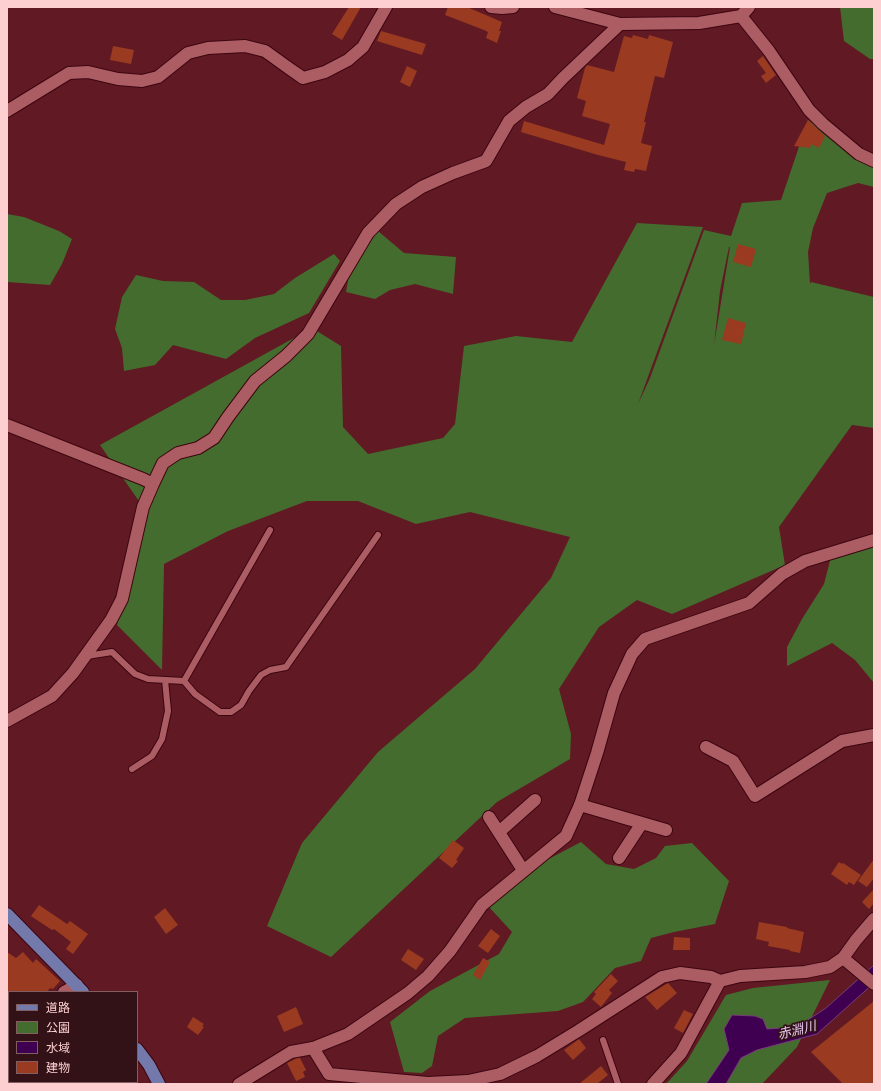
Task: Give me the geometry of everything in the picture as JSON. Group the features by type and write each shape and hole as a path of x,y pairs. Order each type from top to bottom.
{"main road":[{"path":"7,914 80,988"},
{"path":"138,1050 149,1065 159,1084"}],"street":[{"path":"7,111 69,73 88,72 118,79 142,81 158,77 188,53 208,48 245,46 266,51 303,78 325,72 348,60 363,47 386,7"},
{"path":"491,7 513,7"},
{"path":"555,7 620,24 699,23 745,12 769,51 809,110 823,124 859,154 874,161"},
{"path":"7,721 52,696 73,673 111,620 122,599 143,507 163,462 178,453 198,448 214,438 255,381 286,356 308,334 368,233 396,204 422,187 453,173 486,161 509,121 526,107 548,94 620,24"},
{"path":"7,425 153,484"},
{"path":"239,1084 291,1052 313,1048 348,1034 408,993 428,976 450,951 482,905 566,836 580,805 614,693 632,654 645,639 749,603 782,574 805,561 874,540"},
{"path":"706,748 733,761 755,796 842,741 874,736"},
{"path":"499,832 535,800"},
{"path":"580,805 666,830"},
{"path":"489,817 523,870"},
{"path":"619,858 642,823"},
{"path":"313,1048 329,1074 428,1083 468,1081 500,1074 537,1056 662,977 680,973 711,976 720,981 740,976 804,972 830,967 843,958 874,918"},
{"path":"843,958 874,984"},
{"path":"653,1084 681,1053 720,981"},
{"path":"68,991 80,988"}],"lane":[{"path":"184,681 270,530"},
{"path":"85,656 112,652 135,674 148,679 184,681 195,694 220,712 231,712 241,705 261,675 270,670 286,666 378,535"},
{"path":"132,769 152,756 162,739 168,711 165,680"},
{"path":"602,1040 618,1084"}],"green space":[{"path":"840,7 874,7 874,59 870,59 844,41"},
{"path":"808,120 874,166 874,187 858,183 827,193 813,228 808,252 810,284 811,282 874,297 874,428 852,425 779,527 785,565 672,614 637,600 599,627 559,689 571,734 570,759 497,802 331,957 267,926 302,843 378,752 475,669 551,578 570,537 470,512 416,524 358,501 307,501 228,531 164,564 162,670 117,625 143,507 100,445 312,328 341,346 343,427 368,454 443,438 455,424 464,346 516,336 572,342 637,223 703,227 638,404 650,378 704,230 731,236 742,203 781,200","holes":["730,247 714,345 720,291"]},
{"path":"7,214 24,217 59,231 72,239 62,264 50,285 7,282"},
{"path":"378,231 404,253 456,257 453,294 415,284 390,290 375,299 346,292 350,269"},
{"path":"334,254 340,261 309,313 255,338 226,359 173,345 155,365 124,371 122,348 115,329 122,297 136,275 163,281 194,282 221,300 245,300 274,294 295,278"},
{"path":"874,541 874,683 855,660 832,643 787,666 787,647 802,619 824,584 831,557"},
{"path":"581,842 606,864 634,869 656,858 665,846 692,843 729,881 715,924 651,938 641,961 615,968 583,1002 558,1011 465,1018 438,1036 432,1066 422,1073 404,1072 390,1022 430,991 499,954 512,932 489,907 543,862"},
{"path":"830,980 797,1047 762,1084 666,1084 687,1061 726,995 753,988"}],"water":[{"name":"赤淵川","path":"874,965 874,983 817,1034 757,1050 741,1058 726,1084 706,1084 729,1050 724,1029 732,1015 755,1016 763,1019 767,1029 797,1027 826,1008"}],"building":[{"path":"349,7 361,7 342,40 332,34"},
{"path":"448,7 467,7 502,22 497,43 486,38 488,32 445,15"},
{"path":"381,31 426,44 422,55 377,41"},
{"path":"633,35 648,39 649,35 673,42 664,78 655,76 644,122 646,122 641,143 652,146 646,171 635,169 634,172 624,170 626,162 521,132 524,121 604,145 610,124 582,116 586,101 577,98 587,65 614,72 624,36 632,38"},
{"path":"113,46 134,50 131,64 110,60"},
{"path":"763,56 776,75 766,83 761,76 766,73 757,61"},
{"path":"407,66 417,71 410,87 400,82"},
{"path":"808,120 825,136 819,148 811,144 810,148 794,146"},
{"path":"738,244 756,249 751,267 733,262"},
{"path":"728,318 746,323 741,344 722,340"},
{"path":"453,840 464,848 456,860 458,861 452,868 439,858"},
{"path":"874,859 874,878 867,887 858,881"},
{"path":"839,862 861,875 854,885 849,882 847,885 831,874"},
{"path":"874,889 874,903 869,909 862,902"},
{"path":"39,905 67,924 70,921 88,934 73,954 66,949 71,942 54,929 52,930 31,916"},
{"path":"165,908 178,925 166,934 154,917"},
{"path":"759,922 804,932 800,953 768,946 769,942 756,939"},
{"path":"491,929 500,936 488,953 478,946"},
{"path":"674,937 690,938 690,950 673,950"},
{"path":"408,949 424,959 416,970 401,960"},
{"path":"7,952 16,958 23,952 33,963 36,959 60,981 53,989 50,988 48,991 7,992"},
{"path":"483,958 490,962 480,980 473,975"},
{"path":"611,974 618,981 609,990 612,993 601,1007 592,999 596,994 594,992"},
{"path":"668,983 677,993 657,1010 645,997"},
{"path":"874,1001 874,1084 843,1084 811,1052"},
{"path":"296,1007 303,1024 284,1032 277,1016"},
{"path":"684,1010 693,1014 683,1033 674,1028"},
{"path":"193,1017 204,1024 202,1026 204,1027 198,1035 187,1027"},
{"path":"579,1039 586,1048 573,1060 564,1050"},
{"path":"300,1058 306,1070 303,1072 305,1077 296,1081 287,1063"},
{"path":"601,1066 608,1075 597,1084 579,1084"}]}
